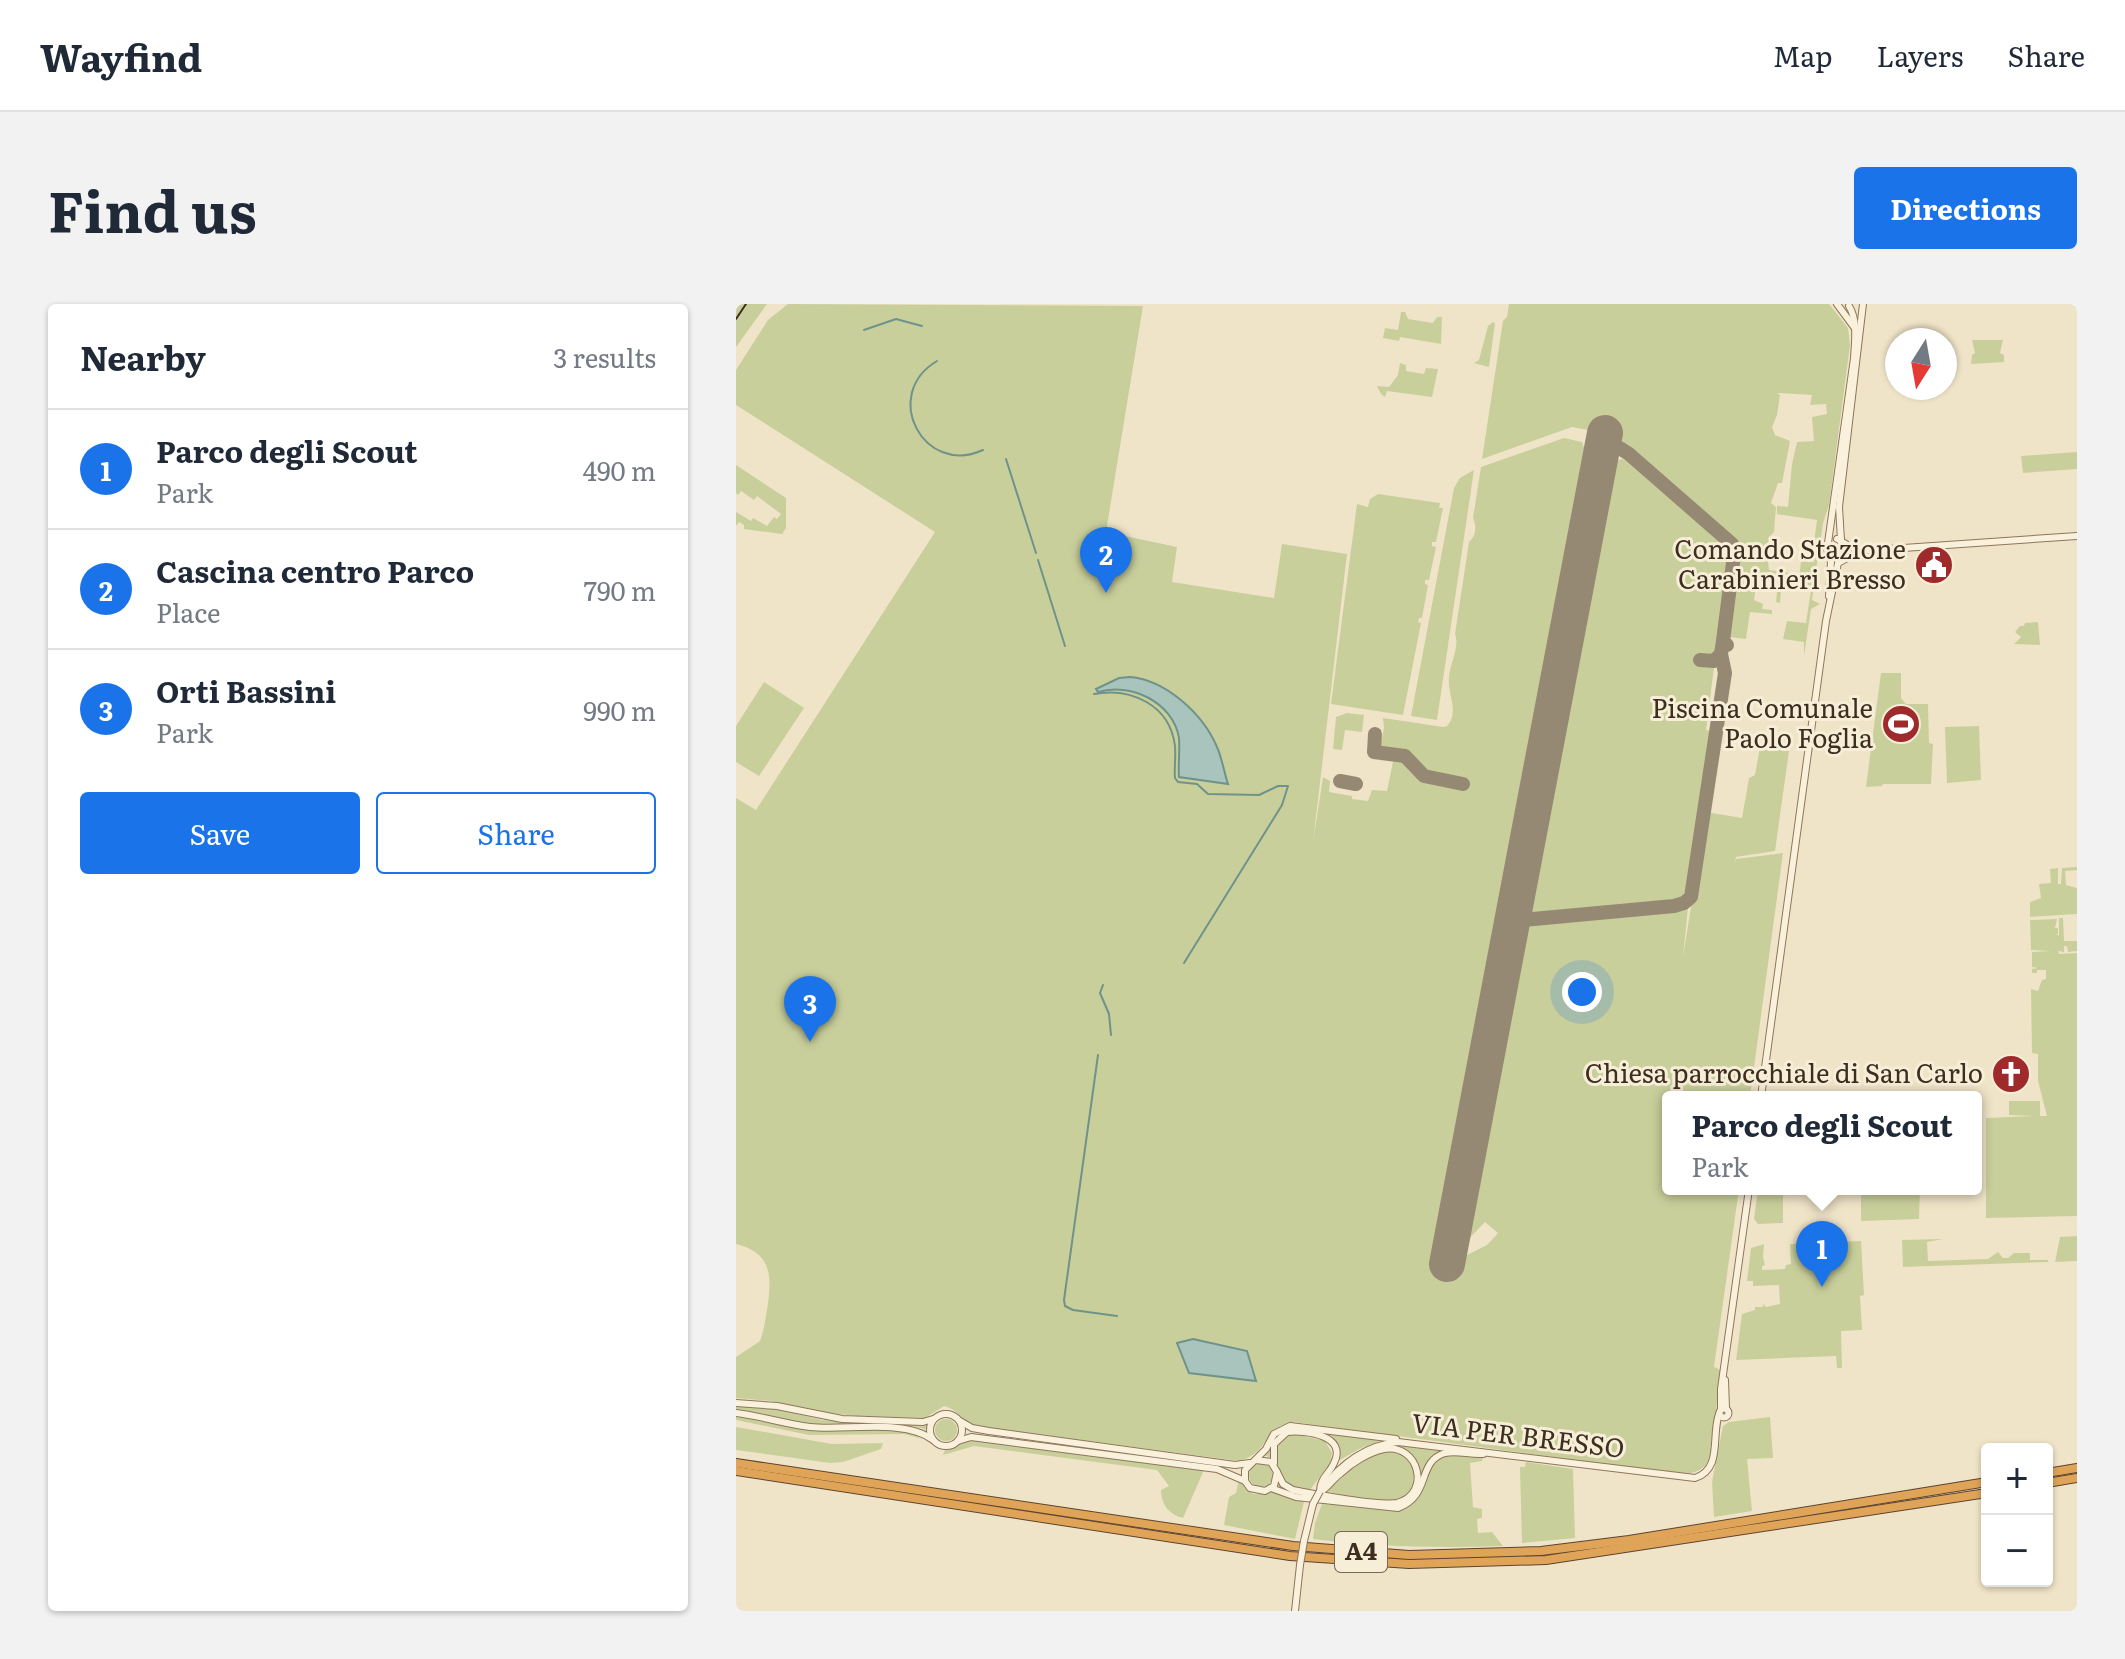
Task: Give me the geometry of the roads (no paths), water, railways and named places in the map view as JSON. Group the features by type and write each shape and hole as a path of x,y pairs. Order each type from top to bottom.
{"highway":[{"name":"A4","path":"736,1463 1280,1544 1409,1555 1513,1553 1629,1540 1981,1483"},
{"path":"2053,1472 2077,1468"},
{"name":"A4","path":"736,1471 1290,1556 1409,1564 1546,1560 1981,1494"},
{"path":"2053,1482 2077,1478"}],"street":[{"path":"1837,304 1855,330"},
{"path":"1762,1091 1829,599 1837,567 1848,550 1843,542 1839,507 1861,304 1847,305"},
{"path":"1829,599 1828,545 1855,330 1853,313 1847,305"},
{"path":"1830,557 1844,558 1860,551 2077,536"},
{"path":"1828,545 1833,540 1860,551"},
{"name":"VIA PER BRESSO","path":"1295,1611 1304,1541 1313,1504 1320,1491 1331,1476 1359,1454 1389,1443 1410,1442 1695,1478 1704,1474 1712,1462 1722,1412 1726,1382 1724,1374 1748,1195"},
{"path":"736,1403 777,1406 842,1419 923,1422 946,1414 972,1428 989,1431 1235,1465 1267,1460 1276,1469 1275,1483 1271,1488"},
{"path":"736,1413 810,1427 903,1428 920,1432 946,1447 971,1437 1217,1469 1245,1481 1257,1491 1271,1488 1296,1497 1398,1508 1410,1503 1418,1494 1427,1468 1439,1456 1453,1452 1501,1454"},
{"path":"933,1419 929,1431 933,1440"},
{"path":"958,1441 962,1430 960,1421"},
{"path":"1245,1481 1245,1470 1266,1449 1274,1434 1290,1426 1410,1442"},
{"path":"1292,1431 1329,1438 1334,1444 1336,1458 1320,1483 1320,1491 1352,1464 1385,1449 1401,1450 1414,1461 1418,1472 1416,1488 1410,1496 1391,1503 1293,1490 1283,1484 1272,1450 1282,1435 1292,1431"}],"water":[{"path":"1130,677 1170,692 1193,711 1217,747 1228,784 1179,777 1179,738 1175,725 1159,705 1136,693 1123,690 1098,692 1096,689 1119,678"},
{"path":"1193,1339 1247,1351 1256,1381 1189,1373 1177,1343"}],"waterway":[{"path":"864,330 896,319 922,326"},
{"path":"937,361 920,376 912,393 911,411 916,428 927,443 943,452 962,455 983,450"},
{"path":"1006,459 1036,553"},
{"path":"1038,560 1065,646"},
{"path":"1094,694 1122,693 1157,710 1172,732 1175,778 1178,782 1197,784 1208,794 1259,795 1278,786 1288,786 1282,805 1184,963"},
{"path":"1103,985 1100,993 1109,1014 1111,1035"},
{"path":"1098,1055 1064,1300 1065,1306 1073,1310 1117,1316"}],"tram line":[{"path":"736,319 746,304"}],"place":[{"name":"Comando Stazione Carabinieri Bresso","path":"1934,565"},
{"name":"Cascina centro Parco","path":"1106,593"},
{"name":"Piscina Comunale Paolo Foglia","path":"1901,724"},
{"name":"Orti Bassini","path":"810,1042"},
{"name":"Chiesa parrocchiale di San Carlo","path":"2011,1074"},
{"name":"Parco degli Scout","path":"1822,1287"}]}
